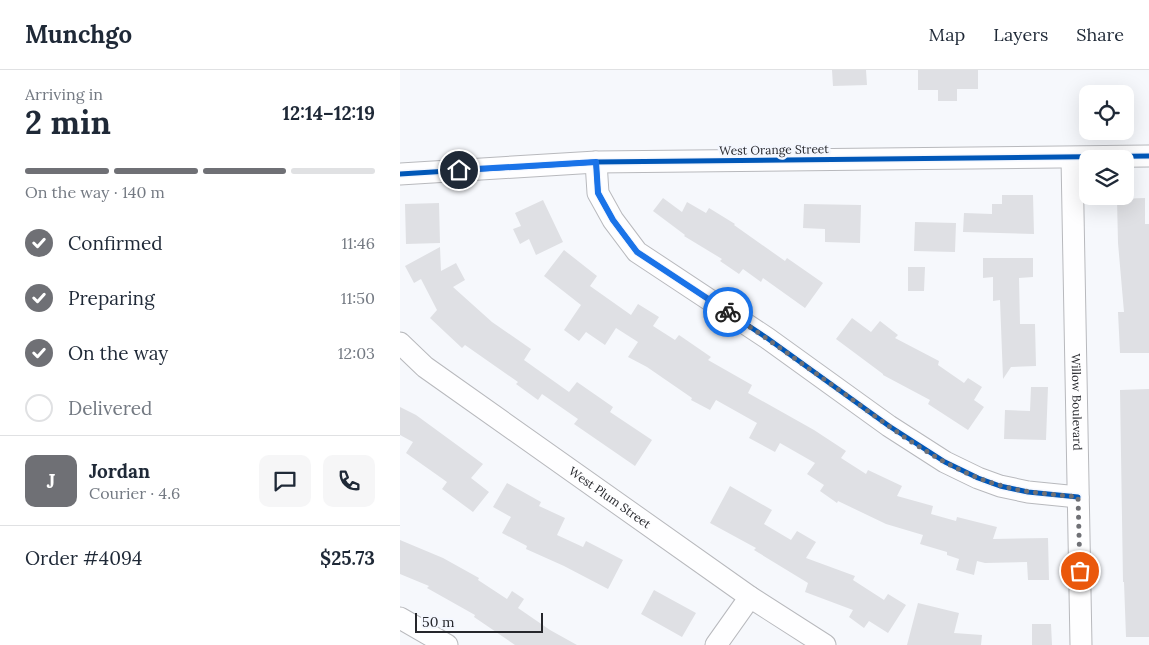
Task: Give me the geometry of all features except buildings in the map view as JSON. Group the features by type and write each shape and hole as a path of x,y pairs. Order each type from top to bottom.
{"street":[{"name":"West Orange Street","path":"400,174 596,162 1149,156"},
{"name":"Willow Boulevard","path":"1072,158 1081,645"},
{"path":"596,162 598,193 613,220 637,252 767,338 889,426 945,462 1000,486 1028,492 1078,497"},
{"name":"West Plum Street","path":"400,343 425,367 750,597 825,645"},
{"path":"716,645 750,597"},
{"path":"400,618 447,645"}],"cycle path":[{"path":"400,174 596,162 1149,156"},
{"path":"596,162 598,193 613,220 637,252 767,338 889,426 945,462 1000,486 1028,492 1078,497"}],"way so far":[{"path":"728,312 889,426 945,462 1000,486 1028,492 1078,497 1080,571"}],"route":[{"path":"459,170 596,162 598,193 613,220 637,252 728,312"}]}
